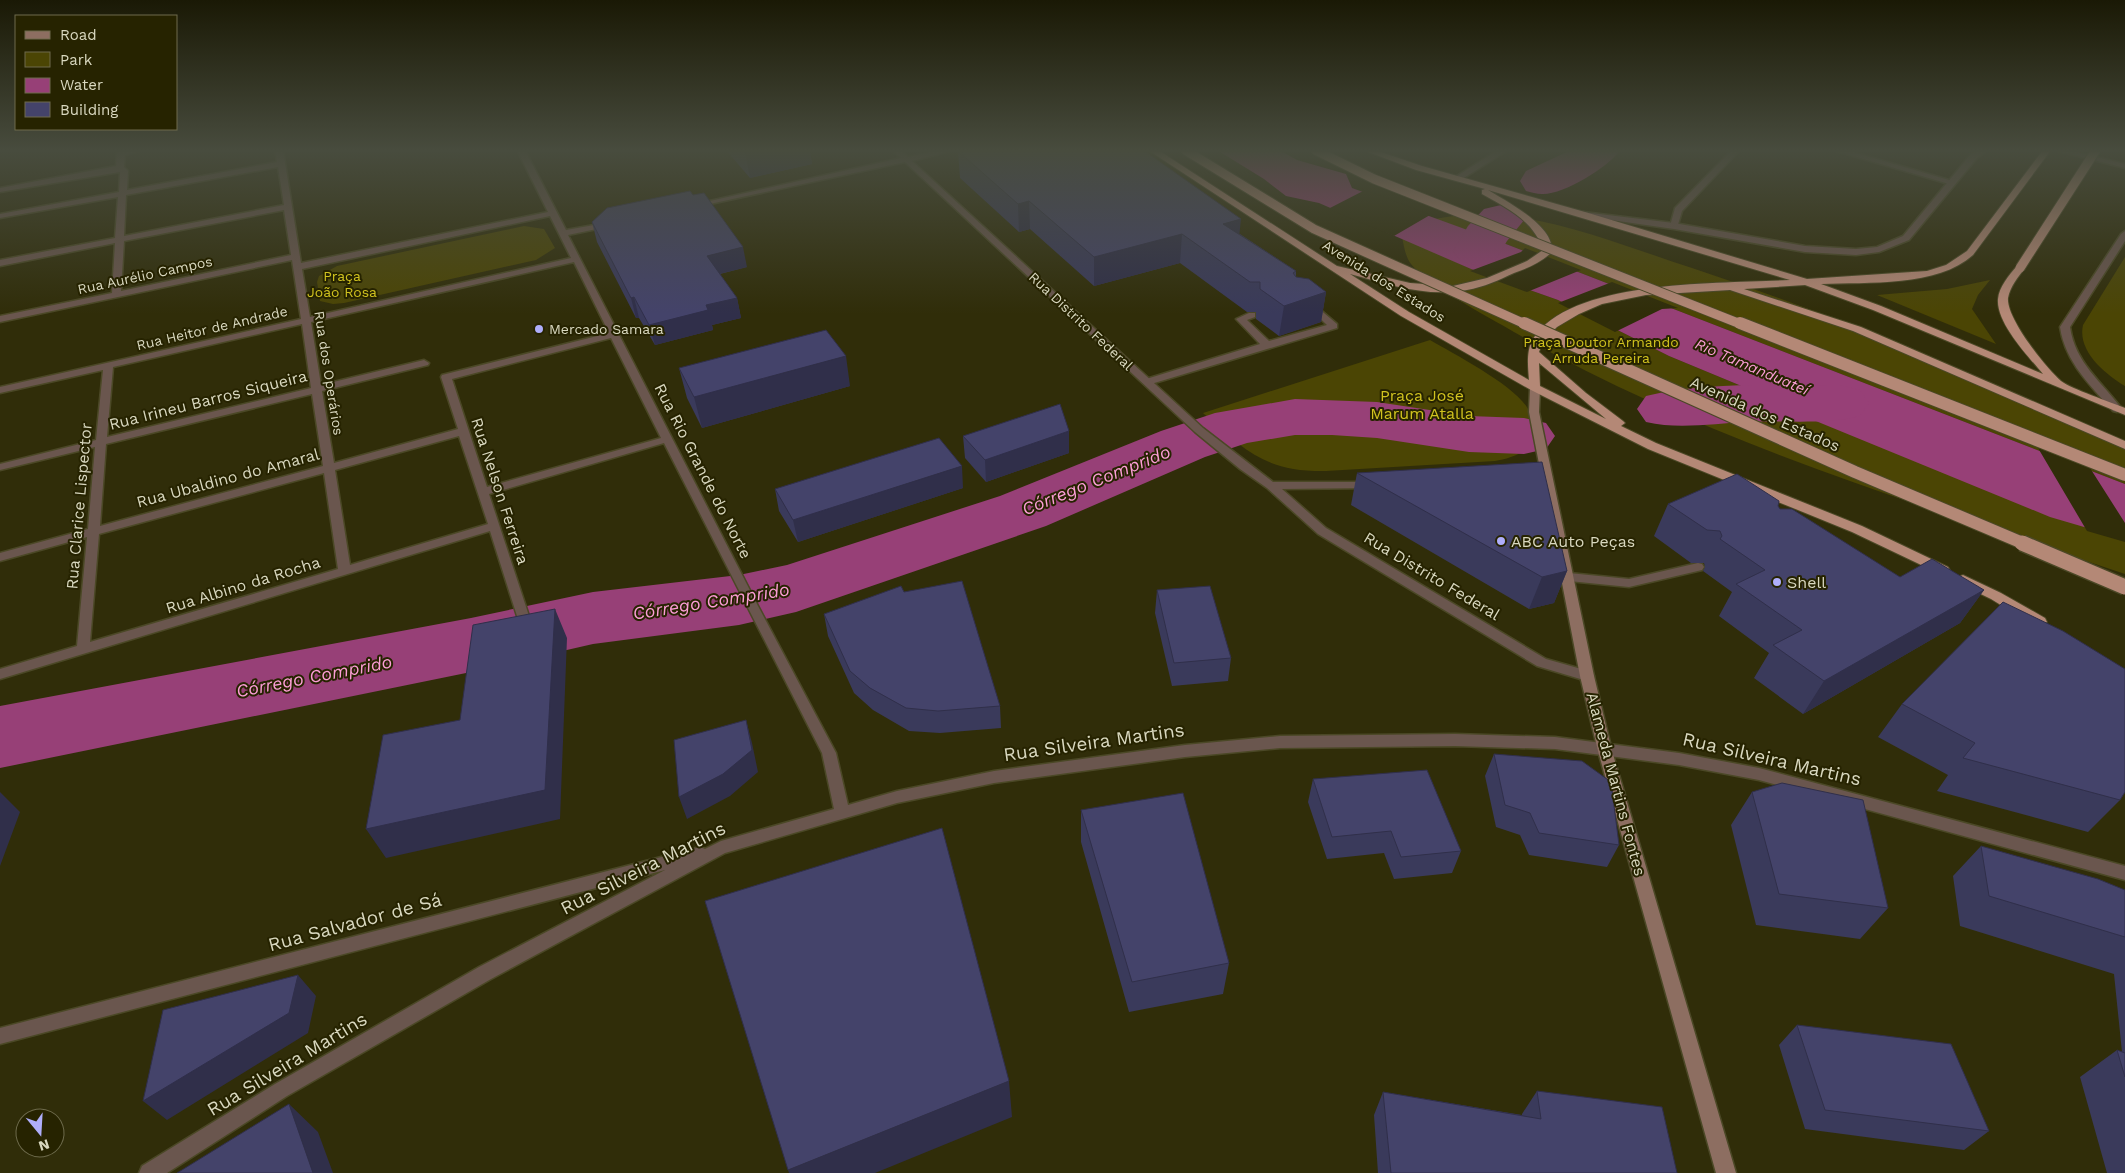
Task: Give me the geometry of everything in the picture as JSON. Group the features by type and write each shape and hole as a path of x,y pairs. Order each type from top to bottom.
{"highway":[{"name":"Avenida dos Estados","path":"1236,205 1405,314 1535,388 1652,446 1857,529 1996,596 2056,631"},
{"name":"Avenida dos Estados","path":"1274,205 1314,229 1855,472 2125,587"},
{"path":"1439,205 2125,475"},
{"path":"1330,266 1428,289 1453,289 1475,285 1542,257 1548,250 1546,241 1537,227 1505,205"},
{"path":"1548,205 1803,281 1877,308 2121,411"},
{"path":"1535,388 1533,352 1539,338 1550,328 1594,303 1620,296 1662,290 1928,274 1949,268 1963,261 2006,205"},
{"path":"2057,384 2011,328 2003,312 2002,300 2008,286 2061,205"},
{"path":"1726,287 1857,329 2125,445"},
{"path":"1533,352 1603,412 1652,446"}],"main road":[{"name":"Alameda Martins Fontes","path":"1535,388 1534,412 1542,476 1569,577 1587,676 1606,751 1726,1173"}],"street":[{"path":"0,216 60,205"},
{"path":"116,295 121,205"},
{"name":"Rua Rio Grande do Norte","path":"550,205 752,606 829,752 842,812"},
{"path":"686,207 697,205"},
{"name":"Rua Distrito Federal","path":"955,205 1217,446 1271,486 1322,530 1542,662 1587,676"},
{"path":"1674,226 1678,210 1683,205"},
{"path":"1582,214 1674,226 1804,249 1856,252 1880,249 1906,238 1933,205"},
{"path":"0,263 288,207"},
{"name":"Rua dos Operários","path":"288,207 344,571"},
{"path":"297,262 554,213"},
{"path":"564,233 618,222"},
{"path":"2121,411 2072,353 2065,340 2065,327 2125,234"},
{"name":"Rua Heitor de Andrade","path":"0,390 577,259"},
{"name":"Rua Aurélio Campos","path":"0,319 116,295 297,262"},
{"path":"1147,382 1334,326 1310,304 1303,304"},
{"path":"1252,315 1242,319 1267,345"},
{"name":"Rua Nelson Ferreira","path":"523,616 446,377 615,334"},
{"name":"Rua Irineu Barros Siqueira","path":"0,467 424,363"},
{"name":"Rua Clarice Lispector","path":"84,649 108,365"},
{"name":"Rua Ubaldino do Amaral","path":"0,557 464,431"},
{"path":"484,492 668,439"},
{"path":"1271,486 1382,484"},
{"path":"1800,520 1815,512"},
{"name":"Rua Albino da Rocha","path":"0,674 495,526"},
{"path":"1569,577 1629,583 1698,567"},
{"name":"Rua Silveira Martins","path":"149,1173 281,1090 485,973 721,848 897,797 994,777 1185,751 1270,743 1455,740 1555,743 1679,759 1759,774 2125,873"},
{"name":"Rua Salvador de Sá","path":"0,1036 721,848"}],"green space":[{"name":"Praça Doutor Armando Arruda Pereira","path":"1466,214 1500,215 1534,220 1580,231 1625,245 1803,307 1966,372 2125,446 2125,484 1506,244 1434,219"},
{"name":"Praça João Rosa","path":"524,226 544,229 555,248 536,260 344,303 333,304 320,301 317,282 319,276 337,266"},
{"name":"Praça Doutor Armando Arruda Pereira","path":"1402,237 1471,269 1558,300 1669,356 1739,385 1806,417 2125,539 2125,574 1886,494 1728,435 1651,402 1575,365 1480,313 1440,288 1418,272 1411,264 1406,254"},
{"path":"2125,257 2125,386 2094,361 2088,353 2082,335 2083,325"},
{"path":"1990,280 1978,295 1972,309 1996,344 1877,295 1947,289"},
{"name":"Praça José Marum Atalla","path":"1430,340 1484,371 1511,390 1521,400 1529,411 1533,431 1533,438 1526,449 1514,456 1495,461 1326,471 1287,468 1258,457 1203,413"}],"water":[{"name":"Rio Tamanduateí","path":"1323,205 1398,205 1506,244 2125,484 2125,539 2050,517 1806,417 1739,385 1669,356 1558,300 1471,269"}],"pier":[{"path":"1336,205 1403,205 1430,215 1394,236 1328,209"},
{"path":"1525,248 1581,270 1527,292 1470,271 1521,252"},
{"path":"1612,282 1678,308 1662,309 1615,332 1558,303"},
{"path":"2038,448 2090,468 2125,523 2125,542 2087,531"}],"building":[{"path":"623,205 712,205 743,247 707,256 737,298 706,305 708,310 649,325 634,297 631,298 592,222 607,208"},
{"path":"1033,205 1221,205 1241,219 1223,224 1296,271 1293,273 1296,277 1309,279 1326,292 1284,306 1260,289 1260,282 1250,282 1182,234 1094,257"},
{"path":"826,330 846,356 694,397 679,368"},
{"path":"1060,404 1069,431 985,460 963,436"},
{"path":"939,438 962,466 793,520 775,489"},
{"path":"1542,462 1567,571 1542,577 1357,473"},
{"path":"1737,474 1779,501 1778,506 1780,509 1792,509 1900,577 1932,559 1984,590 1824,681 1773,645 1802,630 1736,584 1765,570 1720,539 1722,536 1720,531 1707,530 1668,504"},
{"path":"962,581 1000,706 938,711 906,708 870,688 850,671 824,614 901,586 904,592"},
{"path":"1210,586 1231,658 1174,663 1157,590"},
{"path":"2003,602 2063,631 2125,669 2125,792 2120,800 1963,758 1975,743 1902,704"},
{"path":"555,609 545,790 366,829 383,735 460,720 473,625"},
{"path":"746,720 752,750 723,774 679,797 674,740"},
{"path":"1494,754 1582,761 1611,782 1619,845 1539,833 1530,813 1505,805"},
{"path":"1427,770 1461,851 1401,857 1391,831 1332,837 1313,779"},
{"path":"1782,783 1863,800 1888,908 1779,894 1752,792"},
{"path":"1183,793 1229,963 1132,982 1081,810"},
{"path":"942,828 1009,1081 788,1170 705,901"},
{"path":"1981,846 2098,879 2125,890 2125,937 1989,896"},
{"path":"298,975 289,1013 143,1101 163,1010"},
{"path":"1797,1025 1951,1044 1989,1131 1825,1110"},
{"path":"2117,1050 2125,1053 2125,1077"},
{"path":"1537,1091 1662,1107 1677,1173 1391,1173 1383,1092 1541,1119"},
{"path":"289,1104 313,1173 177,1173"}],"waterway":[{"path":"1478,251 1485,236 1501,219"},
{"name":"Córrego Comprido","path":"1667,409 1749,404 1839,403"},
{"name":"Córrego Comprido","path":"0,737 471,645 593,618 739,600 796,588 1023,511 1183,444 1236,426 1295,417 1332,417 1377,420 1469,434 1524,436"}],"place":[{"name":"Mercado Samara","path":"539,329"},
{"name":"ABC Auto Peças","path":"1501,541"},
{"name":"Shell","path":"1777,582"}]}
